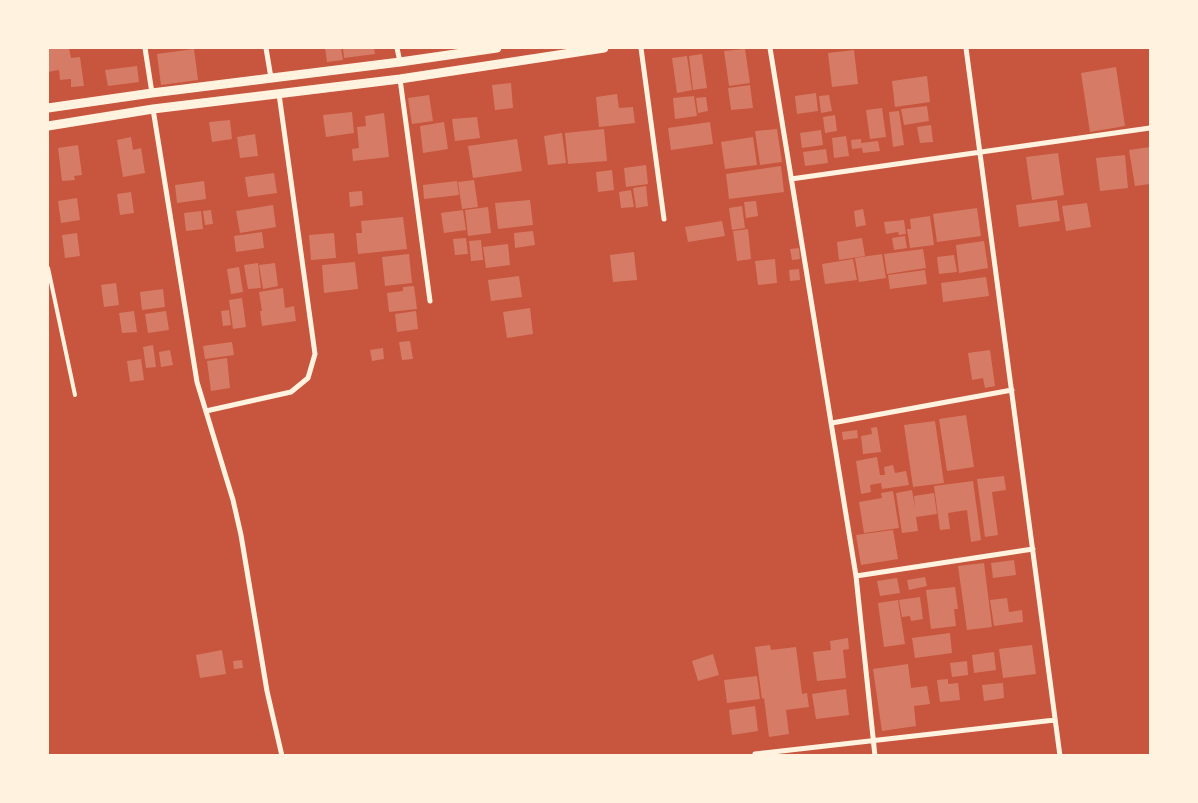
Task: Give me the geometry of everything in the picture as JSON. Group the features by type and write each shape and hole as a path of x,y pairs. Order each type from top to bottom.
{"street":[{"path":"145,48 152,93"},
{"path":"266,48 271,78"},
{"path":"397,48 400,62"},
{"path":"48,108 497,48"},
{"path":"48,126 153,110 400,79 604,48"},
{"path":"641,48 664,219"},
{"path":"770,48 856,576 872,742 875,756"},
{"path":"966,48 1060,756"},
{"path":"400,79 430,301"},
{"path":"206,411 291,392 308,378 315,354 279,94"},
{"path":"153,110 197,382 233,500 241,535 267,691 282,756"},
{"path":"791,179 981,154 1150,128"},
{"path":"832,423 1012,390"},
{"path":"856,576 1033,549"},
{"path":"755,754 1055,720"}],"lane":[{"path":"48,268 75,395"}],"building":[{"path":"48,48 69,48 71,58 80,57 84,86 71,87 71,79 60,80 59,70 48,72"},
{"path":"325,48 341,48 343,60 327,62"},
{"path":"343,48 374,48 375,54 344,58"},
{"path":"194,49 198,80 161,85 157,54"},
{"path":"745,49 750,83 729,86 724,51"},
{"path":"854,50 858,84 832,87 828,53"},
{"path":"702,54 707,88 693,90 689,56"},
{"path":"687,56 692,90 677,93 672,58"},
{"path":"137,66 139,82 108,86 105,70"},
{"path":"1116,67 1125,126 1090,132 1081,73"},
{"path":"927,76 930,102 895,107 892,81"},
{"path":"511,83 513,108 495,110 492,85"},
{"path":"750,85 753,108 731,110 728,88"},
{"path":"816,93 818,111 797,114 795,96"},
{"path":"617,94 619,108 633,107 635,123 599,127 596,97"},
{"path":"429,95 433,121 412,124 408,98"},
{"path":"829,95 832,111 821,113 819,96"},
{"path":"694,96 697,116 675,119 673,98"},
{"path":"706,97 708,111 698,113 696,98"},
{"path":"927,106 929,121 904,125 901,109"},
{"path":"882,108 886,137 870,139 866,110"},
{"path":"899,111 904,145 893,147 889,112"},
{"path":"352,112 354,133 326,137 323,115"},
{"path":"384,113 389,157 353,161 352,149 359,148 357,127 366,126 365,116"},
{"path":"835,115 837,131 825,133 823,117"},
{"path":"477,117 480,138 455,141 452,119"},
{"path":"230,120 232,139 212,142 209,122"},
{"path":"444,122 448,149 423,153 420,126"},
{"path":"710,122 713,144 671,150 668,128"},
{"path":"931,125 933,142 920,143 917,127"},
{"path":"604,129 607,161 568,164 565,133"},
{"path":"777,129 782,162 760,165 755,131"},
{"path":"821,130 823,145 802,148 800,133"},
{"path":"562,133 566,163 548,165 544,136"},
{"path":"255,134 258,156 240,158 237,137"},
{"path":"846,136 849,156 834,158 832,138"},
{"path":"131,137 133,150 141,148 145,173 123,177 117,140"},
{"path":"753,137 757,165 725,169 721,142"},
{"path":"517,139 522,171 473,178 468,146"},
{"path":"861,139 861,143 878,141 880,151 863,153 862,148 852,149 851,140"},
{"path":"78,145 82,175 74,176 75,180 62,181 58,148"},
{"path":"1150,147 1150,184 1135,186 1129,150"},
{"path":"826,149 828,163 805,166 803,152"},
{"path":"1058,153 1064,195 1032,200 1026,157"},
{"path":"1125,155 1128,188 1100,191 1096,158"},
{"path":"646,165 648,184 626,187 624,168"},
{"path":"781,166 784,192 729,199 726,174"},
{"path":"612,170 614,190 598,192 596,172"},
{"path":"274,173 277,193 248,197 245,177"},
{"path":"474,180 478,207 462,209 458,182"},
{"path":"204,181 206,199 177,203 175,185"},
{"path":"457,181 459,195 424,199 423,185"},
{"path":"646,186 648,206 636,208 633,188"},
{"path":"631,190 634,207 621,208 619,192"},
{"path":"362,191 363,205 350,207 349,192"},
{"path":"131,192 134,213 120,215 117,194"},
{"path":"77,198 80,220 61,223 58,201"},
{"path":"530,200 533,225 498,229 495,203"},
{"path":"1057,200 1060,221 1019,227 1016,205"},
{"path":"756,201 758,216 746,218 744,202"},
{"path":"1087,203 1091,227 1066,231 1062,206"},
{"path":"273,205 276,227 240,233 236,211"},
{"path":"742,206 745,228 732,230 729,208"},
{"path":"488,207 491,233 468,236 465,210"},
{"path":"977,208 981,236 937,242 933,214"},
{"path":"863,209 866,225 856,227 854,211"},
{"path":"211,210 213,224 205,225 203,211"},
{"path":"463,210 466,230 444,233 441,213"},
{"path":"201,211 203,229 186,231 184,213"},
{"path":"930,216 934,245 910,248 907,229 911,229 910,219"},
{"path":"403,217 407,249 358,254 356,233 362,233 361,221"},
{"path":"904,220 906,234 899,235 898,232 886,234 884,222"},
{"path":"722,221 725,236 688,242 685,227"},
{"path":"748,229 751,259 737,261 733,231"},
{"path":"533,231 535,245 515,248 514,233"},
{"path":"262,232 264,248 236,252 234,236"},
{"path":"77,233 80,256 65,258 62,235"},
{"path":"334,233 336,258 311,260 309,235"},
{"path":"905,236 907,248 894,250 892,238"},
{"path":"466,238 468,254 455,255 453,239"},
{"path":"862,238 865,256 839,260 837,242"},
{"path":"481,240 483,260 471,261 469,241"},
{"path":"984,241 988,268 959,273 956,245"},
{"path":"508,244 510,265 486,268 483,247"},
{"path":"799,248 800,259 792,260 790,249"},
{"path":"923,249 926,268 887,274 884,254"},
{"path":"634,252 637,280 613,282 610,255"},
{"path":"409,254 412,283 385,286 382,257"},
{"path":"882,254 886,278 859,282 855,258"},
{"path":"954,255 957,272 939,274 937,257"},
{"path":"775,259 777,283 758,285 755,261"},
{"path":"853,259 857,280 825,284 822,264"},
{"path":"355,262 358,289 324,293 322,265"},
{"path":"258,263 261,288 248,289 244,265"},
{"path":"275,263 278,286 263,289 259,265"},
{"path":"239,267 243,292 231,294 227,269"},
{"path":"799,269 800,280 790,281 789,270"},
{"path":"925,270 927,284 890,289 888,275"},
{"path":"519,276 522,297 491,301 488,280"},
{"path":"986,277 989,296 943,302 941,283"},
{"path":"116,283 119,305 104,307 101,285"},
{"path":"414,286 417,309 389,312 387,293 403,291 403,287"},
{"path":"283,288 285,308 294,306 296,321 262,326 259,292"},
{"path":"163,289 165,307 142,310 140,292"},
{"path":"242,298 246,327 233,329 229,300"},
{"path":"530,308 533,334 507,338 503,312"},
{"path":"229,310 231,325 223,326 221,311"},
{"path":"134,311 137,332 122,333 119,313"},
{"path":"166,311 169,330 148,333 145,314"},
{"path":"416,311 418,329 397,332 395,314"},
{"path":"410,341 413,359 402,360 399,342"},
{"path":"232,342 234,355 205,359 203,346"},
{"path":"153,345 156,367 146,368 143,347"},
{"path":"383,348 384,359 372,361 370,350"},
{"path":"170,350 173,365 161,367 159,352"},
{"path":"990,350 995,386 985,388 983,378 972,380 968,353"},
{"path":"227,358 230,388 211,391 207,361"},
{"path":"141,359 144,380 130,382 127,361"},
{"path":"966,415 974,467 947,471 939,419"},
{"path":"935,421 944,483 913,487 904,425"},
{"path":"877,427 881,452 863,454 861,436 872,434 871,428"},
{"path":"857,430 858,438 843,440 842,432"},
{"path":"877,457 880,475 885,475 884,467 893,465 895,473 906,471 909,485 882,489 881,483 870,485 871,492 861,494 856,461"},
{"path":"1004,476 1006,490 992,492 998,535 985,537 977,479"},
{"path":"973,481 981,540 971,542 967,510 948,513 950,529 940,530 934,486"},
{"path":"912,490 915,508 914,496 934,493 937,514 916,517 918,531 902,533 896,493"},
{"path":"893,491 899,528 864,533 859,502 882,498 881,493"},
{"path":"893,530 898,559 861,565 856,535"},
{"path":"1014,560 1016,575 993,578 991,563"},
{"path":"984,563 992,627 967,630 958,566"},
{"path":"925,577 927,586 909,590 907,580"},
{"path":"897,578 900,593 880,596 877,581"},
{"path":"955,587 958,609 954,609 956,626 931,629 926,590"},
{"path":"920,597 923,619 911,621 910,616 902,617 899,600"},
{"path":"1007,598 1009,612 1022,610 1023,622 994,626 990,600"},
{"path":"898,600 905,644 884,647 878,603"},
{"path":"950,633 952,653 915,658 912,638"},
{"path":"848,638 849,649 843,650 846,678 817,681 813,652 831,650 830,641"},
{"path":"770,645 771,650 796,647 802,694 807,693 809,707 786,710 789,734 769,737 755,647"},
{"path":"1032,645 1036,674 1003,678 999,649"},
{"path":"222,650 226,674 200,678 196,655"},
{"path":"994,652 996,670 974,673 972,655"},
{"path":"713,654 719,675 698,681 692,661"},
{"path":"242,660 243,668 234,669 233,661"},
{"path":"967,661 968,675 952,677 950,663"},
{"path":"908,664 911,688 927,686 930,704 914,706 916,726 882,731 873,669"},
{"path":"757,676 760,699 727,703 724,680"},
{"path":"948,679 948,684 958,683 960,700 940,702 937,680"},
{"path":"1003,683 1004,698 984,701 982,685"},
{"path":"846,689 849,715 816,719 812,694"},
{"path":"755,706 758,731 732,735 729,710"}]}
